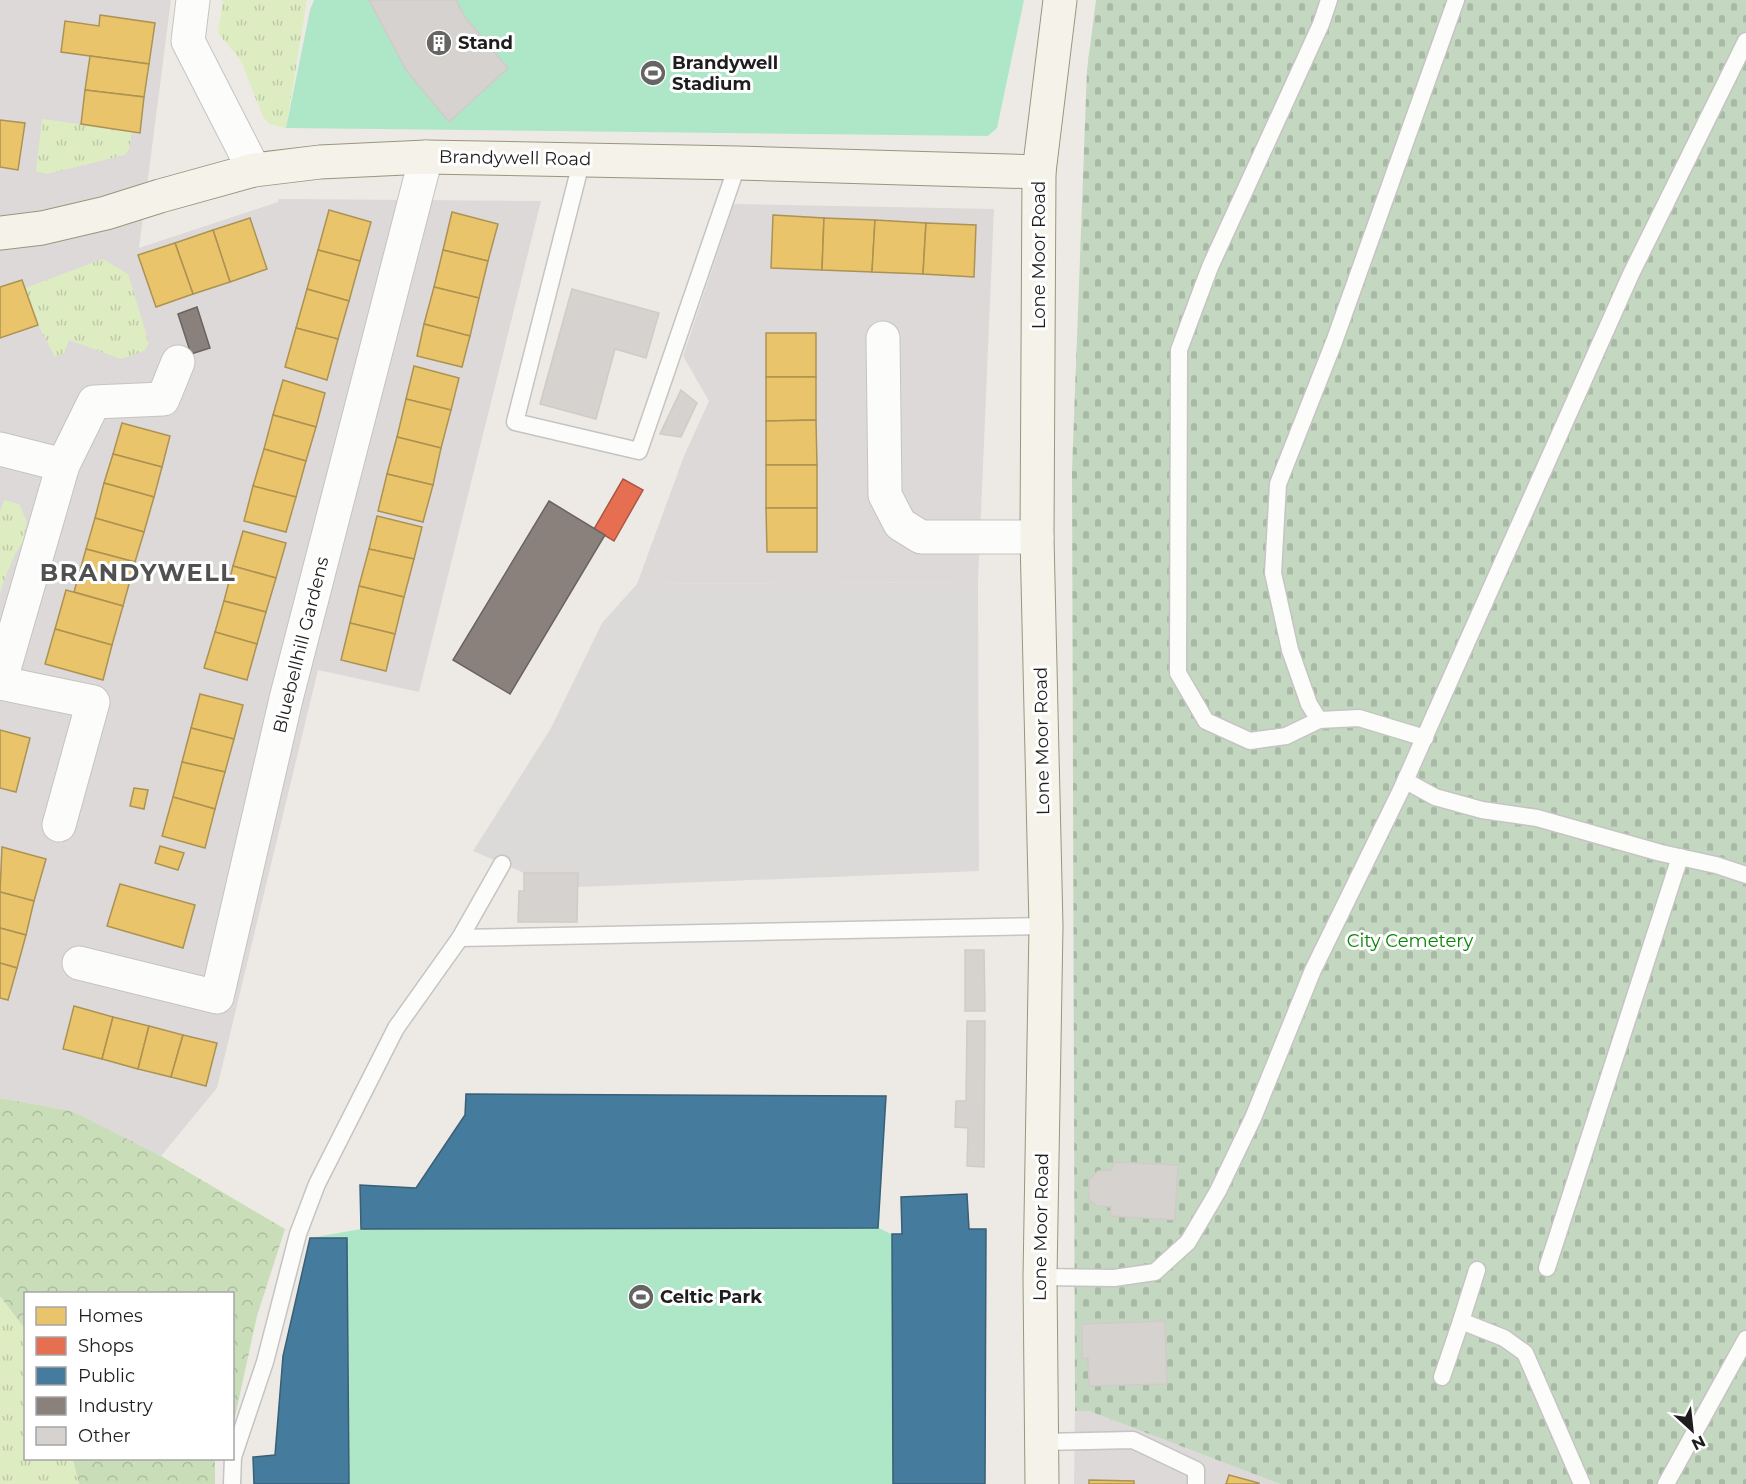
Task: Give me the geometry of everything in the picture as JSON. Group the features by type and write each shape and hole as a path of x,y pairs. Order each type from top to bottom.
{"main road":[{"name":"Lone Moor Road","path":"1042,1484 1040,1277 1046,926 1037,537 1040,172 1060,0"},
{"name":"Brandywell Road","path":"0,233 42,228 106,213 254,170 320,162 426,157 582,159 1040,172"}],"street":[{"path":"193,0 188,41 254,170"},
{"name":"Bluebellhill Gardens","path":"79,963 217,997 286,699 426,157"},
{"path":"883,338 885,495 900,524 921,537 1037,537"},
{"path":"60,825 93,702 0,683 63,465 94,402 163,399 178,362"},
{"path":"0,449 63,465"}],"lane":[{"path":"1329,0 1321,24 1210,267 1179,350 1178,673 1206,721 1250,741 1286,736 1318,720 1359,718 1425,738"},
{"path":"1318,720 1309,704 1290,650 1273,573 1278,484 1334,342 1456,0"},
{"path":"1040,1277 1114,1278 1155,1272 1188,1242 1218,1191 1253,1118 1313,970 1406,781 1631,273 1746,41"},
{"path":"582,159 515,422 639,451 738,163"},
{"path":"1406,781 1435,797 1482,810 1537,818 1746,875"},
{"path":"1547,1268 1680,857"},
{"path":"234,1454 265,1362 298,1234 317,1185 396,1028 460,938 502,864"},
{"path":"460,938 1046,926"},
{"path":"1442,1377 1477,1270"},
{"path":"1461,1321 1504,1338 1525,1353 1582,1484"},
{"path":"1666,1484 1746,1339"},
{"path":"1043,1442 1133,1440 1196,1470 1196,1484"},
{"path":"232,1484 233,1460"}],"shaded area":[{"path":"0,0 171,0 139,248 278,202 279,199 541,201 419,692 318,670 217,1088 161,1156 72,1111 0,1098"},
{"path":"734,204 994,209 978,582 637,584 684,456 709,401 683,356"},
{"path":"978,582 979,871 577,887 577,873 524,873 473,851 551,728 602,623 637,584"},
{"path":"1075,1411 1089,1411 1280,1484 1074,1484"}],"green space":[{"path":"223,0 307,0 286,128 269,124 263,117 241,61 218,33"},
{"name":"Brandywell Stadium","path":"314,0 1024,0 997,128 988,136 286,128"},
{"name":"City Cemetery","path":"1096,0 1746,0 1746,1484 1280,1484 1089,1411 1075,1411 1072,471 1087,70"},
{"path":"42,119 132,131 129,149 125,155 47,174 36,171"},
{"path":"103,259 128,274 149,343 144,351 121,359 69,340 64,353 55,357 38,325 25,288"},
{"path":"4,500 19,504 27,522 24,540 15,554 0,594 0,512"},
{"name":"Celtic Park","path":"466,1094 886,1096 879,1228 891,1234 902,1234 901,1197 967,1194 969,1229 986,1229 985,1484 254,1484 253,1457 275,1455 283,1356 310,1238 361,1229 360,1185 416,1188 465,1115"},
{"path":"0,1098 72,1111 161,1156 285,1229 257,1316 234,1421 234,1292 24,1292 24,1328 0,1296"},
{"path":"0,1296 24,1328 24,1460 73,1460 79,1484 0,1484"},
{"path":"73,1460 215,1460 215,1484 79,1484"}],"building: Homes":[{"path":"100,15 155,23 149,64 61,52 65,21 99,26"},
{"path":"90,56 149,64 144,97 85,90"},
{"path":"85,90 144,97 140,133 81,124"},
{"path":"0,120 25,123 18,170 0,167"},
{"path":"329,210 371,222 360,261 318,250"},
{"path":"452,212 498,224 488,261 443,250"},
{"path":"773,215 824,218 822,270 771,268"},
{"path":"250,218 267,269 230,282 213,230"},
{"path":"824,218 875,220 872,272 822,270"},
{"path":"875,220 926,223 923,274 872,272"},
{"path":"926,223 976,225 974,277 923,274"},
{"path":"213,230 230,282 193,294 175,243"},
{"path":"175,243 193,294 156,307 138,255"},
{"path":"318,250 360,261 349,301 307,289"},
{"path":"443,250 488,261 479,298 434,287"},
{"path":"22,280 38,325 0,338 0,287"},
{"path":"434,287 479,298 470,336 424,324"},
{"path":"307,289 349,301 338,339 296,328"},
{"path":"424,324 470,336 462,367 417,356"},
{"path":"296,328 338,339 327,380 285,367"},
{"path":"766,333 816,333 816,377 766,377"},
{"path":"414,366 459,378 451,410 406,399"},
{"path":"766,377 816,377 816,420 766,421"},
{"path":"283,380 325,393 316,427 273,415"},
{"path":"406,399 451,410 441,448 397,437"},
{"path":"273,415 316,427 306,461 264,449"},
{"path":"816,420 817,465 766,465 766,421"},
{"path":"122,423 170,436 162,467 113,454"},
{"path":"397,437 441,448 433,485 387,474"},
{"path":"264,449 306,461 296,497 253,486"},
{"path":"113,454 162,467 154,497 104,483"},
{"path":"766,465 817,465 817,508 766,508"},
{"path":"387,474 433,485 423,522 378,511"},
{"path":"104,483 154,497 144,532 95,518"},
{"path":"253,486 296,497 286,532 244,521"},
{"path":"766,508 817,508 817,552 767,552"},
{"path":"377,516 422,527 414,559 369,549"},
{"path":"95,518 144,532 135,562 86,549"},
{"path":"243,531 286,543 276,578 233,566"},
{"path":"86,549 135,562 123,606 74,592"},
{"path":"369,549 414,559 404,597 359,586"},
{"path":"233,566 276,578 266,612 224,601"},
{"path":"359,586 404,597 395,634 350,623"},
{"path":"66,590 123,606 112,645 55,629"},
{"path":"224,601 266,612 257,644 215,632"},
{"path":"350,623 395,634 386,671 341,660"},
{"path":"55,629 112,645 103,680 45,664"},
{"path":"215,632 257,644 247,680 204,668"},
{"path":"200,694 243,705 234,739 191,728"},
{"path":"191,728 234,739 225,772 182,762"},
{"path":"0,730 30,738 16,792 0,788"},
{"path":"182,762 225,772 215,809 173,797"},
{"path":"134,788 148,790 144,809 130,806"},
{"path":"173,797 215,809 205,848 162,836"},
{"path":"160,846 184,853 178,870 155,863"},
{"path":"2,847 46,859 34,901 0,892"},
{"path":"120,884 195,905 183,948 107,926"},
{"path":"0,892 34,901 26,935 0,928"},
{"path":"0,928 26,935 17,968 0,963"},
{"path":"0,963 17,968 8,1000 0,998"},
{"path":"74,1006 113,1017 102,1059 63,1049"},
{"path":"113,1017 149,1026 138,1069 102,1059"},
{"path":"149,1026 183,1035 171,1077 138,1069"},
{"path":"183,1035 217,1043 206,1086 171,1077"},
{"path":"1229,1475 1259,1483 1259,1484 1226,1484"},
{"path":"1089,1480 1134,1481 1134,1484 1089,1484"}],"building: Shops":[{"path":"623,479 643,490 614,541 594,529"}],"building: Public":[{"path":"466,1094 886,1096 878,1228 361,1229 360,1185 416,1188 465,1115"},
{"path":"967,1194 969,1229 986,1229 985,1484 893,1484 892,1234 902,1234 901,1197"},
{"path":"310,1238 347,1238 349,1484 254,1484 253,1457 275,1455 283,1356"}],"building: Industry":[{"path":"197,307 210,348 191,354 178,314"},
{"path":"549,501 605,535 510,694 453,660"}],"building: Other":[{"name":"Stand","path":"369,0 456,0 465,17 508,68 449,122 406,70"},
{"path":"572,289 659,313 646,358 615,349 596,419 540,404"},
{"path":"681,390 697,403 681,437 660,434"},
{"path":"524,873 578,873 577,922 518,922 519,891 524,891"},
{"path":"965,950 984,950 985,1011 965,1011"},
{"path":"967,1021 985,1021 984,1167 967,1166 968,1128 955,1127 956,1101 966,1101"},
{"path":"1114,1162 1178,1165 1175,1220 1110,1216 1111,1207 1097,1206 1089,1200 1089,1180 1098,1171 1111,1170"},
{"path":"1165,1321 1167,1384 1089,1386 1088,1358 1082,1358 1082,1324"}],"place":[{"name":"Stand","path":"439,43"},
{"name":"Brandywell Stadium","path":"653,73"},
{"name":"Celtic Park","path":"641,1297"}],"district":[{"name":"BRANDYWELL","path":"138,572"}]}
